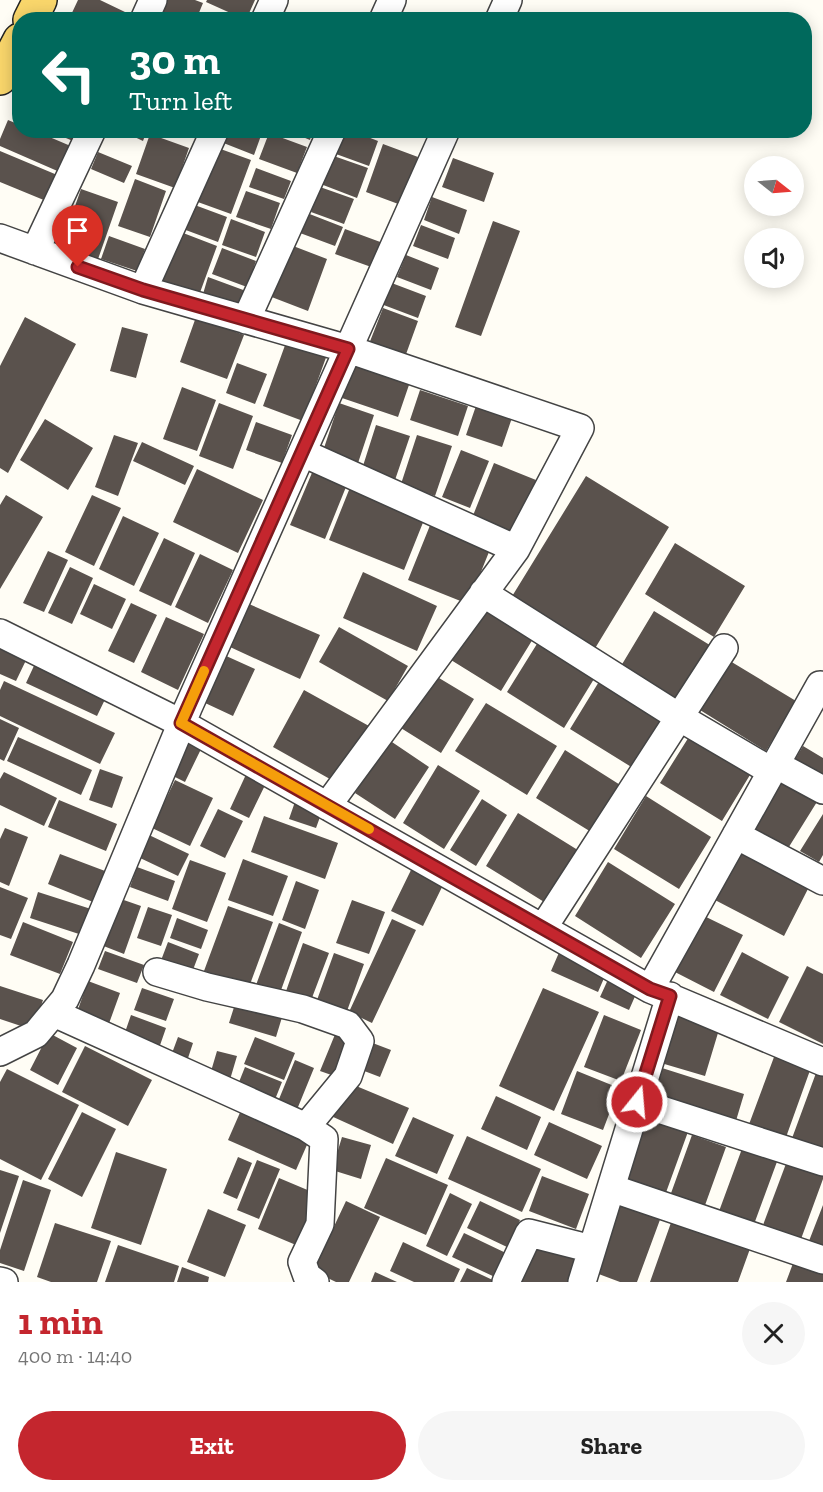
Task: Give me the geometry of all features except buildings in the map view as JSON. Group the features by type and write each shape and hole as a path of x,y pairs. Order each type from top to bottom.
{"main road":[{"path":"0,78 12,55"}],"street":[{"path":"35,251 88,138"},
{"path":"143,290 211,138"},
{"path":"246,320 328,138"},
{"path":"0,1052 36,1034 65,999 181,723 442,138"},
{"path":"0,238 143,290 348,349 580,428 516,549 327,806"},
{"path":"303,453 516,549"},
{"path":"483,593 678,717 773,768 823,790"},
{"path":"0,633 181,723 660,993 823,1062"},
{"path":"543,928 724,648"},
{"path":"582,1282 637,1102 660,993 736,835 820,685 823,687"},
{"path":"736,835 823,881"},
{"path":"157,972 207,987 303,1009 348,1025 360,1041 348,1076 306,1127"},
{"path":"54,1013 306,1127 324,1139 320,1224 302,1262 307,1276 315,1282"},
{"path":"637,1102 823,1162"},
{"path":"611,1188 823,1260"},
{"path":"506,1282 529,1233 592,1250"},
{"path":"0,1281 4,1282"}],"slow traffic":[{"path":"204,671 181,723 369,829"}],"route":[{"path":"78,267 143,290 348,349 181,723 650,989 670,996 637,1102"}]}
